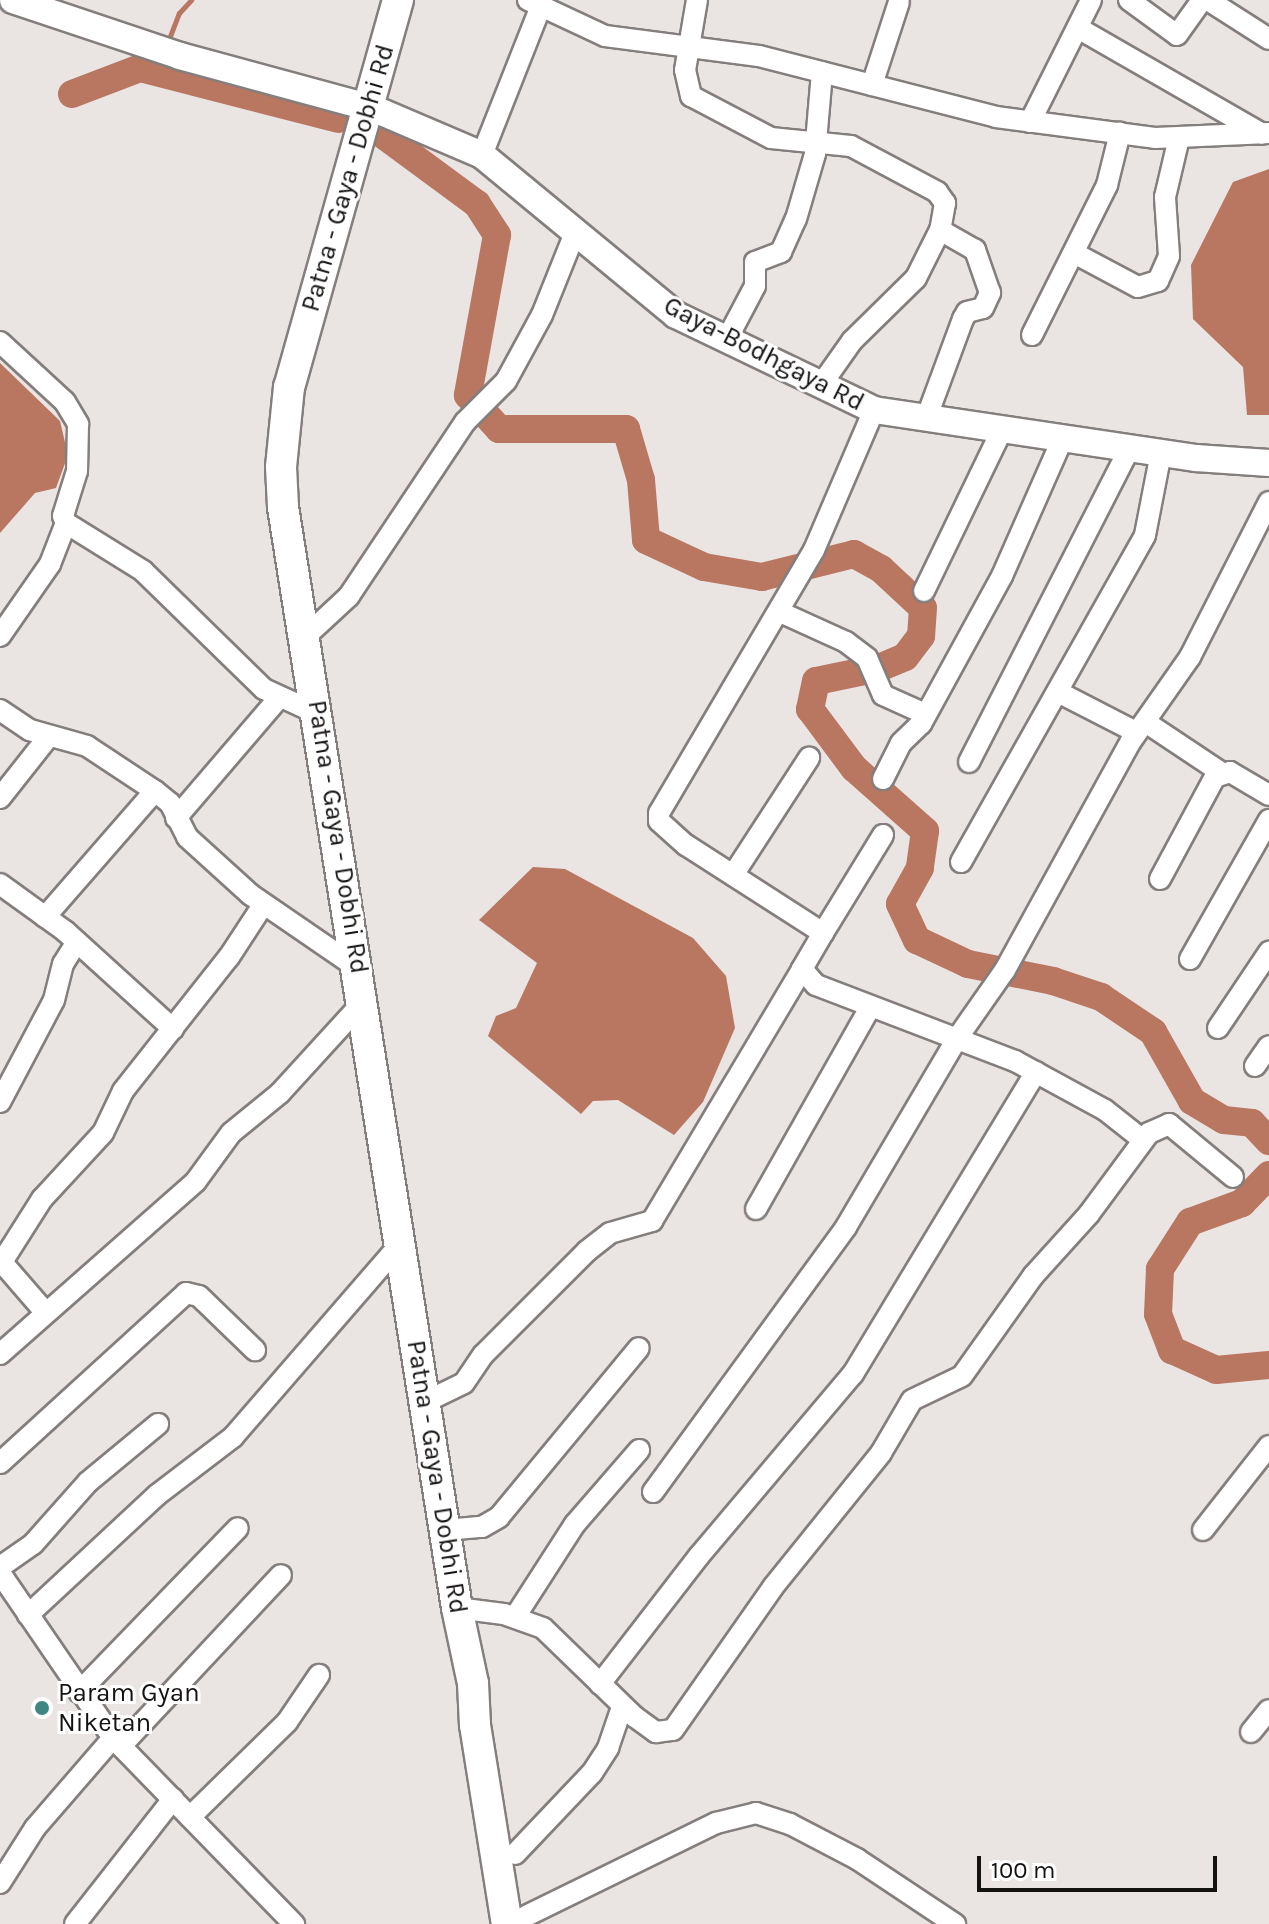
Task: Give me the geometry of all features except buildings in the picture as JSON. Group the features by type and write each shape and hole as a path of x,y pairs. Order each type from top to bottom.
{"main road":[{"name":"Patna - Gaya - Dobhi Rd","path":"398,0 372,108 304,331 283,429 283,507 359,969 457,1608 473,1683 475,1725 520,1921"},
{"name":"Patna - Gaya - Dobhi Rd","path":"473,1683 495,1718 515,1854 520,1921"}],"street":[{"name":"Gaya-Bodhgaya Rd","path":"13,0 180,56 372,108 482,155 659,303 726,341 874,410 1161,453 1269,463"},
{"path":"697,0 684,80 691,96 771,138 851,146 943,196 940,230 916,278 852,341 821,385"},
{"path":"1030,122 1091,0"},
{"path":"1129,0 1177,35 1202,0"},
{"path":"1208,0 1269,39"},
{"path":"872,85 895,1"},
{"path":"482,155 524,39 531,2 605,36 741,52 1030,122 1179,138 1266,134"},
{"path":"1078,28 1266,134"},
{"path":"726,341 755,286 755,262 774,257 786,243 817,141 822,72"},
{"path":"1032,335 1107,185 1120,133"},
{"path":"1074,253 1138,287 1158,281 1169,256 1165,197 1179,138"},
{"path":"926,419 963,319 967,312 983,308 990,293 975,250 940,230"},
{"path":"306,636 349,596 533,333 575,233"},
{"path":"0,342 65,402 78,424 77,471 63,516 66,523 143,571 248,677 279,698 318,714"},
{"path":"823,933 664,829 659,813 814,550 874,410"},
{"path":"924,591 1002,430"},
{"path":"883,779 901,743 925,714 1002,576 1063,438"},
{"path":"969,762 1130,447"},
{"path":"961,862 1060,693 1145,535 1161,453"},
{"path":"653,1492 762,1337 830,1252 958,1037 1005,970 1141,728 1217,611 1269,502"},
{"path":"0,636 50,564 66,523"},
{"path":"780,612 836,635 870,667 883,695 925,714"},
{"path":"1060,693 1141,728 1222,773 1236,774 1269,795"},
{"path":"176,818 279,698"},
{"path":"0,710 49,736 87,746 155,791 187,837 263,905 359,969"},
{"path":"0,798 49,736"},
{"path":"733,875 809,758"},
{"path":"1160,879 1208,786 1222,773"},
{"path":"45,917 155,791"},
{"path":"1190,959 1269,820"},
{"path":"425,1402 464,1383 483,1355 587,1251 610,1233 652,1221 883,835"},
{"path":"0,884 77,942 173,1029"},
{"path":"45,1312 1,1261 32,1213 103,1133 123,1091 173,1029 263,905"},
{"path":"0,1102 54,1000 63,964 77,942"},
{"path":"1218,1028 1269,952"},
{"path":"802,969 830,994 958,1037 1036,1072 1105,1110 1143,1140"},
{"path":"0,1354 196,1181 231,1133 280,1093 364,1001"},
{"path":"756,1209 869,1009"},
{"path":"1255,1066 1269,1046"},
{"path":"600,1684 699,1556 853,1374 1036,1072"},
{"path":"457,1608 515,1617 543,1628 622,1707 656,1732 673,1730 773,1587 881,1453 912,1400 962,1376 1033,1276 1089,1214 1143,1140 1160,1124 1169,1124 1233,1177"},
{"path":"28,1615 157,1495 233,1437 401,1243"},
{"path":"0,1463 186,1293 199,1296 255,1350"},
{"path":"445,1530 482,1527 511,1506 639,1348"},
{"path":"0,1567 33,1544 88,1482 158,1424"},
{"path":"1203,1530 1269,1446"},
{"path":"515,1617 575,1524 639,1450"},
{"path":"79,1692 238,1528"},
{"path":"0,1573 79,1692 117,1742 294,1924"},
{"path":"0,1883 35,1828 281,1575"},
{"path":"190,1817 287,1722 319,1675"},
{"path":"515,1854 554,1819 592,1773 608,1748 622,1707"},
{"path":"1251,1732 1269,1710"},
{"path":"75,1924 173,1799"},
{"path":"520,1921 716,1823 756,1813 790,1824 857,1859 955,1924"}],"shaded area":[{"path":"1269,169 1269,415 1247,415 1243,367 1193,319 1191,265 1233,182"},
{"path":"0,363 60,421 68,455 56,488 35,493 0,533"},
{"path":"533,867 565,869 693,938 726,976 735,1028 703,1102 674,1135 618,1100 593,1101 581,1114 488,1036 496,1016 516,1008 537,963 479,920"}],"waterway":[{"path":"167,44 179,13 191,0"},
{"path":"155,72 161,57"},
{"path":"72,94 140,68 339,119"},
{"path":"382,134 477,204 497,235 468,395 499,429 626,429 641,480 646,540 704,567 762,577 854,554 881,569 923,608 921,636 905,657 879,668 816,681 810,709 854,768 925,831 920,868 900,904 917,940 968,964 1053,981 1101,997 1153,1032 1192,1101 1224,1120 1252,1123 1269,1141"},
{"path":"1269,1175 1242,1203 1190,1222 1160,1269 1158,1314 1172,1350 1216,1370 1269,1365"}],"place":[{"name":"Param Gyan Niketan","path":"42,1708"}]}
